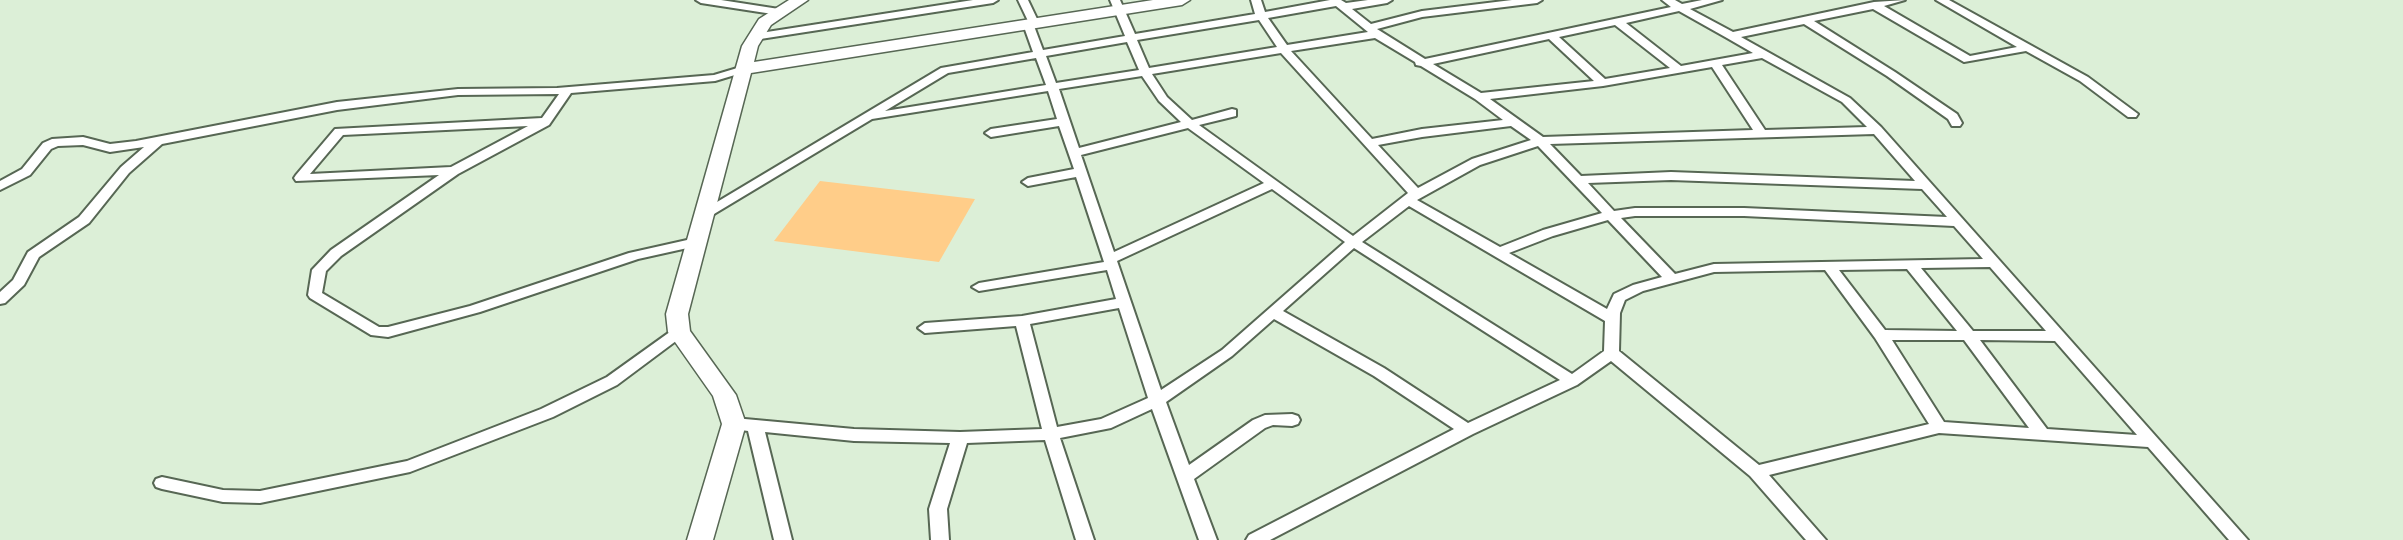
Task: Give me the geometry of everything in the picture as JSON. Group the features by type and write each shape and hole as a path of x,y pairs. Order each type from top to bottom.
{"highway":[{"path":"700,540 744,425 679,332 677,314 754,37 765,22 800,0"},
{"path":"744,69 1031,24 1117,5 1182,0"}],"street":[{"path":"701,0 779,12"},
{"path":"754,37 993,0"},
{"path":"1023,0 1157,400 1208,540"},
{"path":"1255,0 1261,15 1285,51 1370,143 1412,197 1613,318"},
{"path":"704,214 945,70 1261,15 1338,3 1387,0"},
{"path":"864,118 1285,51 1373,31 1422,15 1537,0"},
{"path":"1667,0 1846,100 1877,130 2239,540"},
{"path":"1420,63 1717,0"},
{"path":"1731,36 1900,0"},
{"path":"1941,0 2084,79 2132,114"},
{"path":"1338,3 1373,31 1420,63 1479,97 1540,141 1670,277"},
{"path":"1117,5 1146,74 1163,99 1190,124 1353,242 1572,381"},
{"path":"1874,5 1968,60 2027,48"},
{"path":"1804,20 1891,74 1953,117 1956,123"},
{"path":"1617,21 1681,70"},
{"path":"1551,35 1603,83"},
{"path":"1479,97 1603,83 1764,54"},
{"path":"1716,64 1762,135"},
{"path":"0,186 26,172 47,146 56,142 83,141 110,148 351,104 458,92 568,90 715,78 744,69"},
{"path":"568,90 545,122 454,171 336,253 319,270 315,295 376,332 388,332 463,313 634,256 696,242"},
{"path":"1074,153 1232,113"},
{"path":"454,171 300,178 339,132 545,122"},
{"path":"991,133 1063,122"},
{"path":"1370,143 1422,133 1514,122"},
{"path":"783,540 744,425 854,435 960,438 1051,434 1105,424 1157,400 1227,353 1353,242 1412,197 1476,162 1540,141 1877,130"},
{"path":"0,300 19,282 33,255 84,220 125,170 159,141"},
{"path":"1028,182 1080,172"},
{"path":"1578,180 1671,176 1926,185"},
{"path":"979,287 1111,262 1273,184"},
{"path":"1500,252 1548,233 1611,215 1696,211 1959,222"},
{"path":"1611,353 1613,318 1619,297 1670,277 1714,268 1994,262"},
{"path":"1910,264 1969,336 2042,434"},
{"path":"1828,265 1881,335 1939,427"},
{"path":"925,328 1022,321 1125,302"},
{"path":"1273,312 1379,372 1467,430"},
{"path":"1022,321 1051,434 1085,540"},
{"path":"162,483 223,496 260,497 410,466 547,413 645,360 679,332"},
{"path":"1881,335 2060,336"},
{"path":"1255,540 1467,430 1572,381 1611,353"},
{"path":"1611,353 1756,472 1818,540"},
{"path":"1185,477 1259,424 1271,419 1292,420"},
{"path":"1756,472 1939,427 2153,442"},
{"path":"940,540 938,509 960,438"}],"shaded area":[{"path":"820,181 975,199 939,262 774,241"}]}
